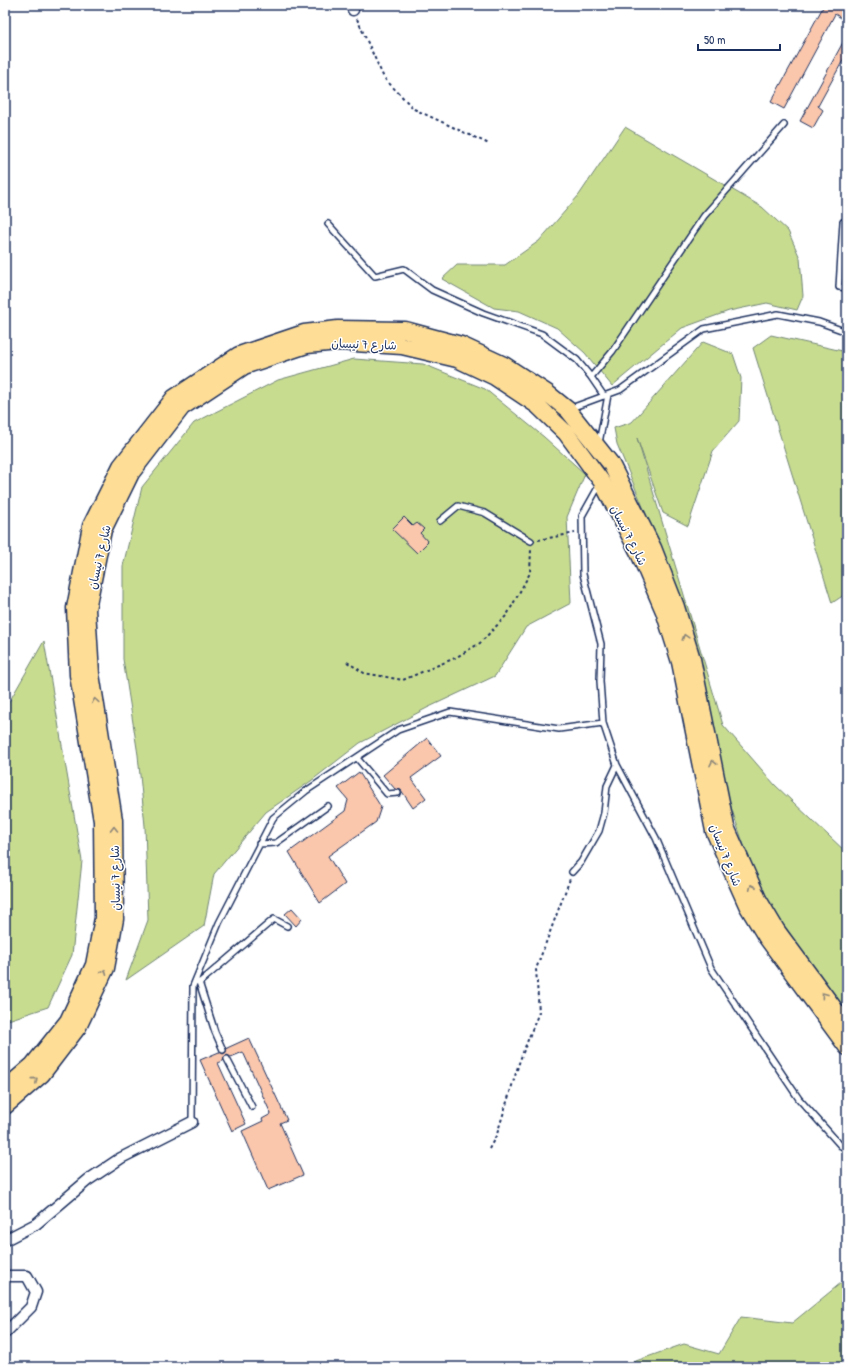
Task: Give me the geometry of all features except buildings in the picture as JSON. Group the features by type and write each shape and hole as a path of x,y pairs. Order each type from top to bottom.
{"main road":[{"name":"شارع 7 نيسان","path":"5,1089 33,1065 68,1021 94,966 103,918 102,821 78,675 75,608 91,526 121,466 174,398 238,355 304,333 338,329 405,330 461,345 504,365 547,393 568,410 598,448 606,473 664,611 680,662 714,831 747,904 767,938 847,1047"},
{"name":"شارع 7 نيسان","path":"5,1106 42,1074 78,1027 106,968 115,919 114,820 91,674 87,609 103,530 131,473 182,407 244,366 307,345 338,342 402,346 457,359 495,378 537,405 606,473 654,548 676,607 692,659 726,827 758,899 777,931 847,1026"}],"street":[{"path":"5,1240 36,1224 88,1180 121,1158 192,1122"},
{"path":"5,1276 27,1276 36,1292 31,1307 5,1333"}],"lane":[{"path":"591,377 612,352 704,216 784,125"},
{"path":"847,223 843,222 839,287 847,288"},
{"path":"328,224 375,276 404,269 432,290 483,313 542,334 577,360 606,396 598,448"},
{"path":"568,410 620,390 704,329 778,314 819,322 847,332"},
{"path":"606,473 582,516 584,574 601,644 600,681 603,723 617,765 656,838 711,968 799,1099 841,1146 847,1149"},
{"path":"440,521 458,506 485,513 532,541"},
{"path":"192,1122 194,986 219,923 272,818 306,791 398,730 450,712 559,729 603,723"},
{"path":"357,758 387,794 398,793"},
{"path":"572,872 581,862 599,831 604,813 607,786 617,765"},
{"path":"259,844 276,843 328,806"},
{"path":"199,983 274,919 287,926"},
{"path":"197,977 215,1032 223,1050"},
{"path":"227,1059 252,1107"}],"path":[{"path":"353,7 384,78 414,109 489,144"},
{"path":"347,662 364,673 403,680 455,658 480,643 507,615 530,573 532,541 583,532"},
{"path":"489,1149 497,1134 520,1060 539,1012 536,969 572,872"}],"green space":[{"path":"625,127 762,207 788,231 800,258 803,296 797,310 767,303 729,311 682,328 612,386 585,353 557,328 519,311 494,308 442,279 457,265 505,265 539,241 579,195"},
{"path":"771,335 847,352 847,593 832,603 753,348"},
{"path":"703,342 733,354 741,378 739,421 713,451 688,526 663,513 637,438 723,725 775,785 847,853 847,1015 759,890 710,745 684,632 646,514 617,444 614,428 632,422"},
{"path":"354,359 423,364 485,389 544,437 585,474 567,517 571,603 526,627 495,676 427,708 360,743 311,781 266,812 214,874 204,926 126,980 148,920 145,826 138,755 123,659 123,566 142,487 194,423 278,380"},
{"path":"44,641 82,861 72,955 48,1007 5,1021 5,709"},
{"path":"847,1278 847,1367 629,1367 633,1362 684,1344 719,1354 741,1317 792,1323"}]}
